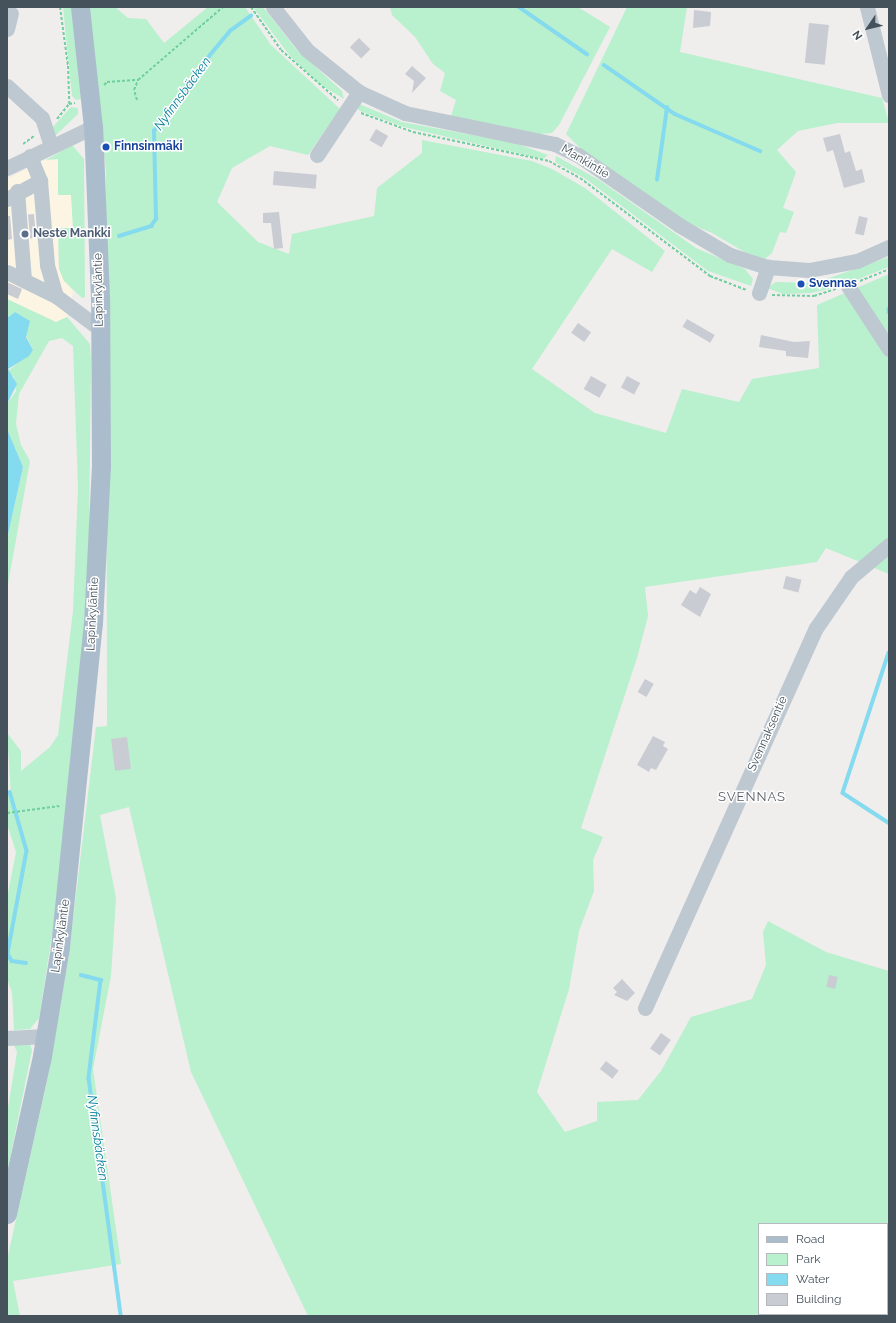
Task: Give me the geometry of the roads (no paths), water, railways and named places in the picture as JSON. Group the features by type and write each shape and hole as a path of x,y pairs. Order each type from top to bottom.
{"main road":[{"name":"Lapinkyläntie","path":"7,1214 45,1036 77,807 89,690 101,466 100,329 93,127 80,7"}],"street":[{"name":"Mankintie","path":"273,7 307,50 359,92 406,113 555,144 583,159 707,243 768,267 810,270 832,267 889,247"},
{"path":"868,7 889,95"},
{"path":"7,29 11,13"},
{"path":"7,86 42,118 51,145"},
{"path":"317,155 359,92"},
{"path":"7,168 51,145 93,127"},
{"path":"30,156 40,182 47,265 56,296"},
{"path":"24,280 12,195 40,182"},
{"path":"759,293 768,267"},
{"path":"7,272 56,296 100,329"},
{"path":"848,286 889,349"},
{"name":"Svennaksentie","path":"645,1008 816,628 851,577 889,545"},
{"path":"7,1038 45,1036"}],"water":[{"path":"15,312 30,321 26,337 33,350 29,356 8,369 17,384 7,404 7,318"},
{"path":"7,429 23,467 7,539"}],"waterway":[{"path":"519,7 587,54"},
{"name":"Nyfinnsbäcken","path":"119,236 151,226 156,219 154,131 210,55 230,31 251,16"},
{"path":"604,65 675,114 760,151"},
{"path":"657,180 667,108"},
{"path":"889,653 843,793 889,823"},
{"name":"Nyfinnsbäcken","path":"10,792 27,851 8,954 12,961 26,963"},
{"name":"Nyfinnsbäcken","path":"81,975 101,980 89,1078 121,1316"}],"place":[{"name":"Finnsinmäki","path":"106,147"},
{"name":"Neste Mankki","path":"25,234"},
{"name":"Svennas","path":"801,284"}],"district":[{"name":"SVENNAS","path":"752,797"}]}
